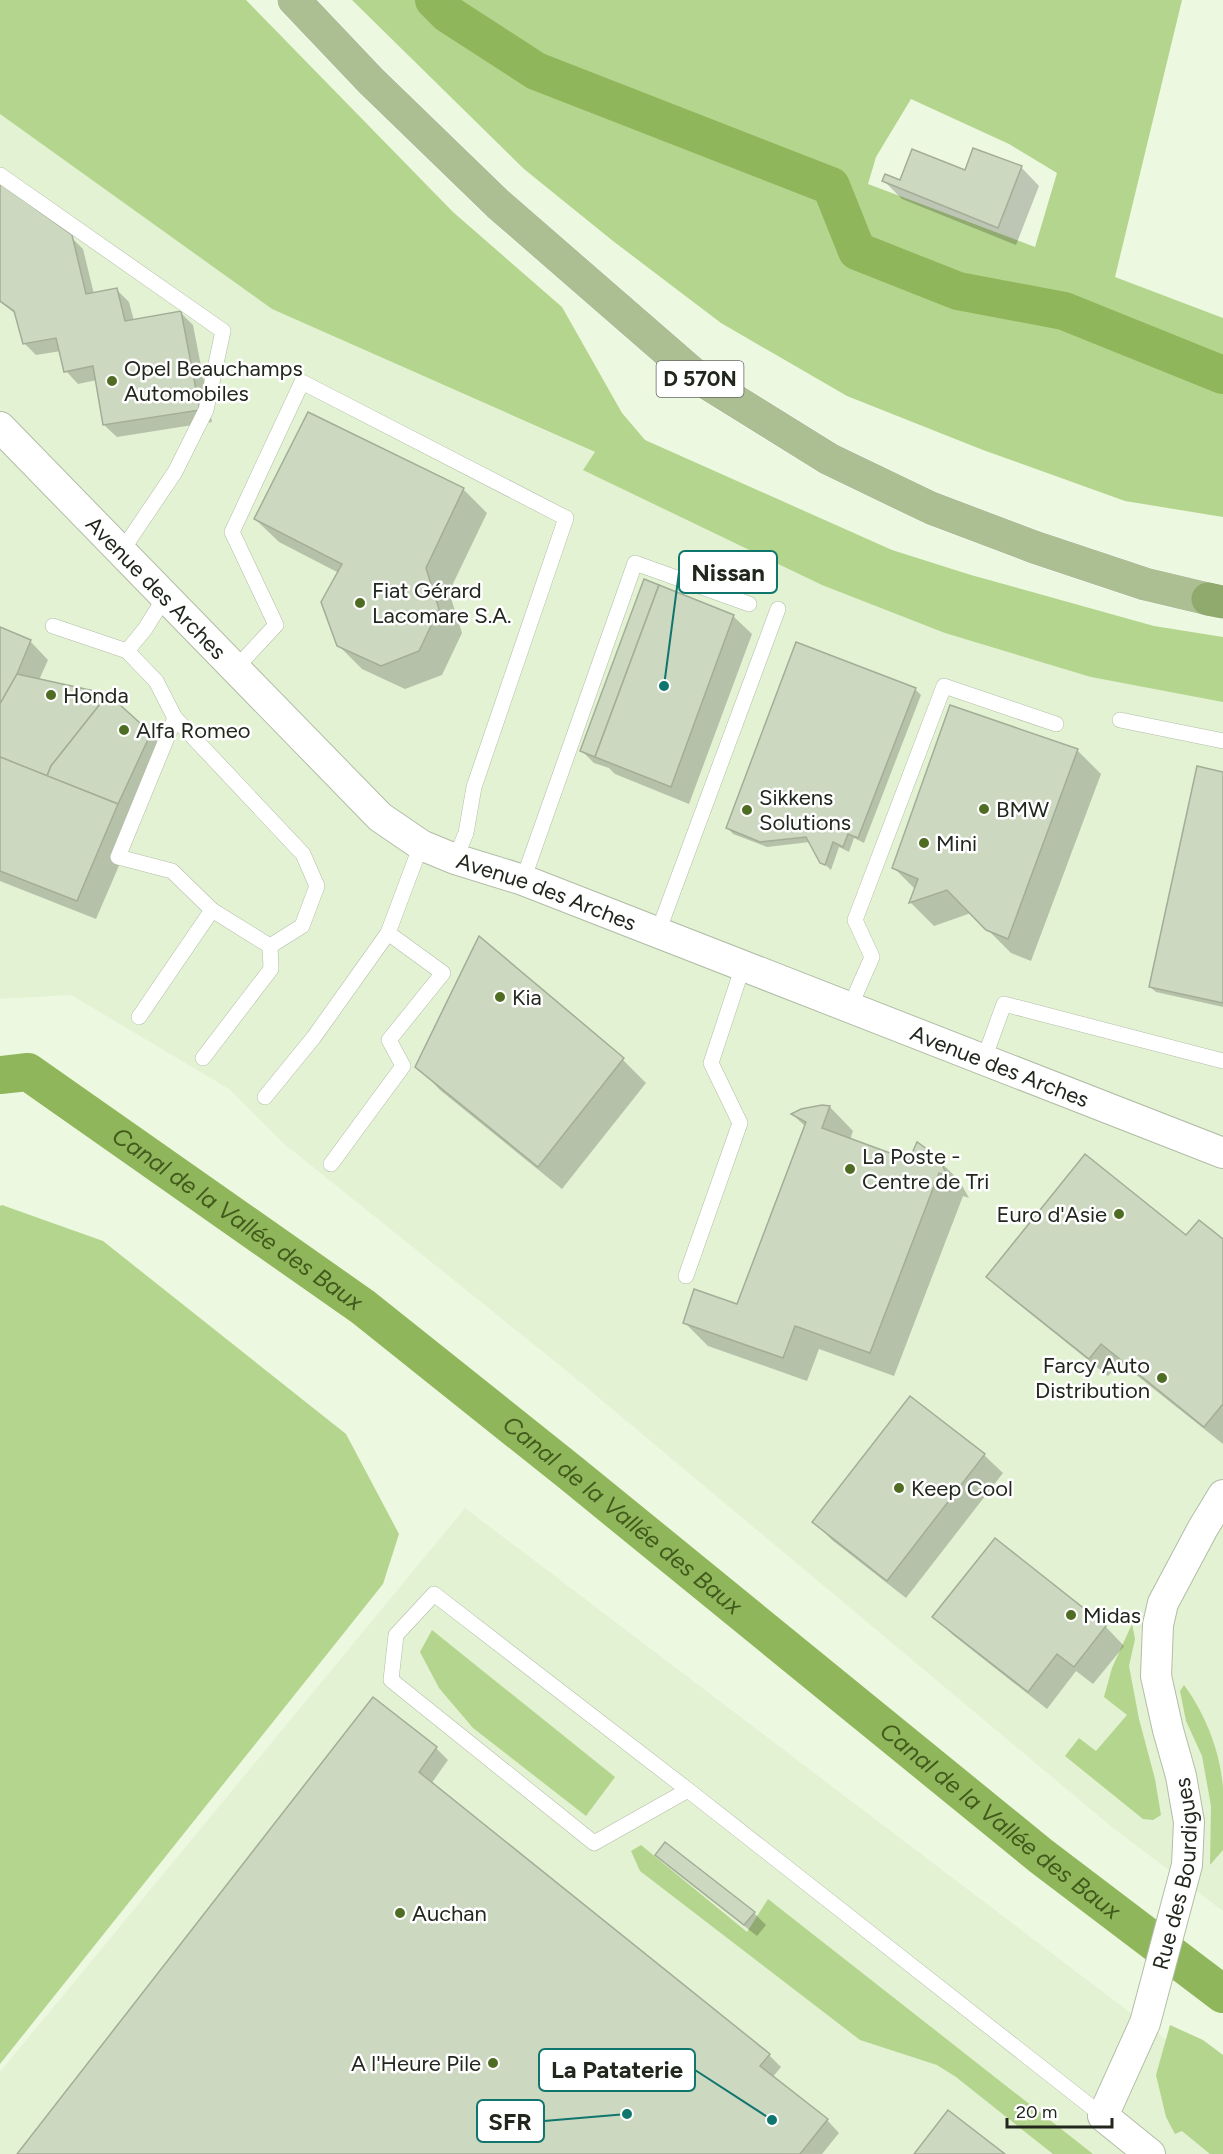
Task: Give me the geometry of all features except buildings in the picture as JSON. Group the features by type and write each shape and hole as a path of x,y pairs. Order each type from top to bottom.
{"main road":[{"name":"D 570N","path":"294,0 371,81 498,204 697,377 829,459 931,508 1034,547 1134,581 1219,600"}],"street":[{"name":"Avenue des Arches","path":"0,428 380,817 421,845 455,860 523,880 1223,1153"},
{"name":"Rue des Bourdigues","path":"1103,2116 1145,2023 1187,1865 1189,1822 1181,1776 1167,1730 1156,1676 1158,1625 1163,1603 1223,1495"},
{"path":"1103,2116 1150,2154"}],"lane":[{"path":"0,175 223,331 206,410 175,472 121,552"},
{"path":"235,669 276,625 232,532 302,382 566,518 474,787 466,833 455,860"},
{"path":"523,880 635,563 749,604"},
{"path":"127,651 145,629 165,597"},
{"path":"658,932 778,609"},
{"path":"53,626 127,651 156,681 175,718 303,854 317,886 302,926 270,946"},
{"path":"850,1007 872,957 855,920 944,686 1056,724"},
{"path":"175,718 118,857 172,870 212,910 270,946"},
{"path":"1120,720 1223,741"},
{"path":"265,1097 314,1037 388,933 421,845"},
{"path":"139,1017 212,910"},
{"path":"331,1164 403,1066 389,1040 443,973 388,933"},
{"path":"203,1058 271,969 270,946"},
{"path":"686,1276 740,1123 711,1063 743,966"},
{"path":"984,1059 1004,1004 1223,1061"},
{"path":"688,1790 594,1843 391,1680 396,1635 434,1594 688,1790 1103,2116"}],"shaded area":[{"path":"0,114 272,309 607,458 1223,669 1223,1911 1113,1828 562,1367 283,1143 229,1089 71,995 0,999"},
{"path":"465,1508 1223,2083 1223,2154 0,2154 0,2072"}],"green space":[{"path":"0,0 246,0 453,212 562,307 622,413 645,440 892,550 971,575 1154,626 1223,637 1223,702 1091,677 945,633 822,585 583,470 595,452 272,309 0,114"},
{"path":"352,0 1182,0 1115,277 1223,318 1223,517 1125,501 983,450 847,396 721,323 613,241 524,169","holes":["911,99 1009,144 1057,173 1035,247 868,184 876,157"]},
{"path":"0,1206 103,1241 346,1434 399,1534 383,1584 0,2064"},
{"path":"1132,1624 1135,1639 1129,1666 1161,1815 1153,1820 1143,1819 1065,1756 1079,1738 1096,1751 1127,1715 1104,1697 1112,1668"},
{"path":"432,1630 615,1777 586,1816 473,1728 439,1688 420,1652"},
{"path":"1184,1685 1199,1708 1211,1734 1222,1775 1223,1850 1210,1865 1211,1806 1202,1756 1186,1721 1180,1691"},
{"path":"641,1845 747,1932 768,1899 1093,2154 1053,2154 956,2077 937,2065 860,2040 640,1871 631,1851"},
{"path":"1170,2025 1203,2040 1223,2055 1223,2154 1210,2154 1182,2131 1175,2134 1166,2117 1156,2075"}],"waterway":[{"path":"434,0 448,14 536,71 831,186 857,251 958,291 1064,311 1223,375"},
{"name":"Canal de la Vallée des Baux","path":"0,1075 28,1072 363,1307 571,1473 1041,1856 1223,1994"}],"place":[{"name":"Opel Beauchamps Automobiles","path":"112,381"},
{"name":"Fiat Gérard Lacomare S.A.","path":"360,603"},
{"name":"Nissan","path":"664,686"},
{"name":"Honda","path":"51,695"},
{"name":"Alfa Romeo","path":"124,730"},
{"name":"BMW","path":"984,809"},
{"name":"Sikkens Solutions","path":"747,810"},
{"name":"Mini","path":"924,843"},
{"name":"Kia","path":"500,997"},
{"name":"La Poste - Centre de Tri","path":"850,1169"},
{"name":"Euro d'Asie","path":"1119,1214"},
{"name":"Farcy Auto Distribution","path":"1162,1378"},
{"name":"Keep Cool","path":"899,1488"},
{"name":"Midas","path":"1071,1615"},
{"name":"Auchan","path":"400,1913"},
{"name":"A l'Heure Pile","path":"493,2063"},
{"name":"SFR","path":"627,2114"},
{"name":"La Pataterie","path":"772,2120"}]}
